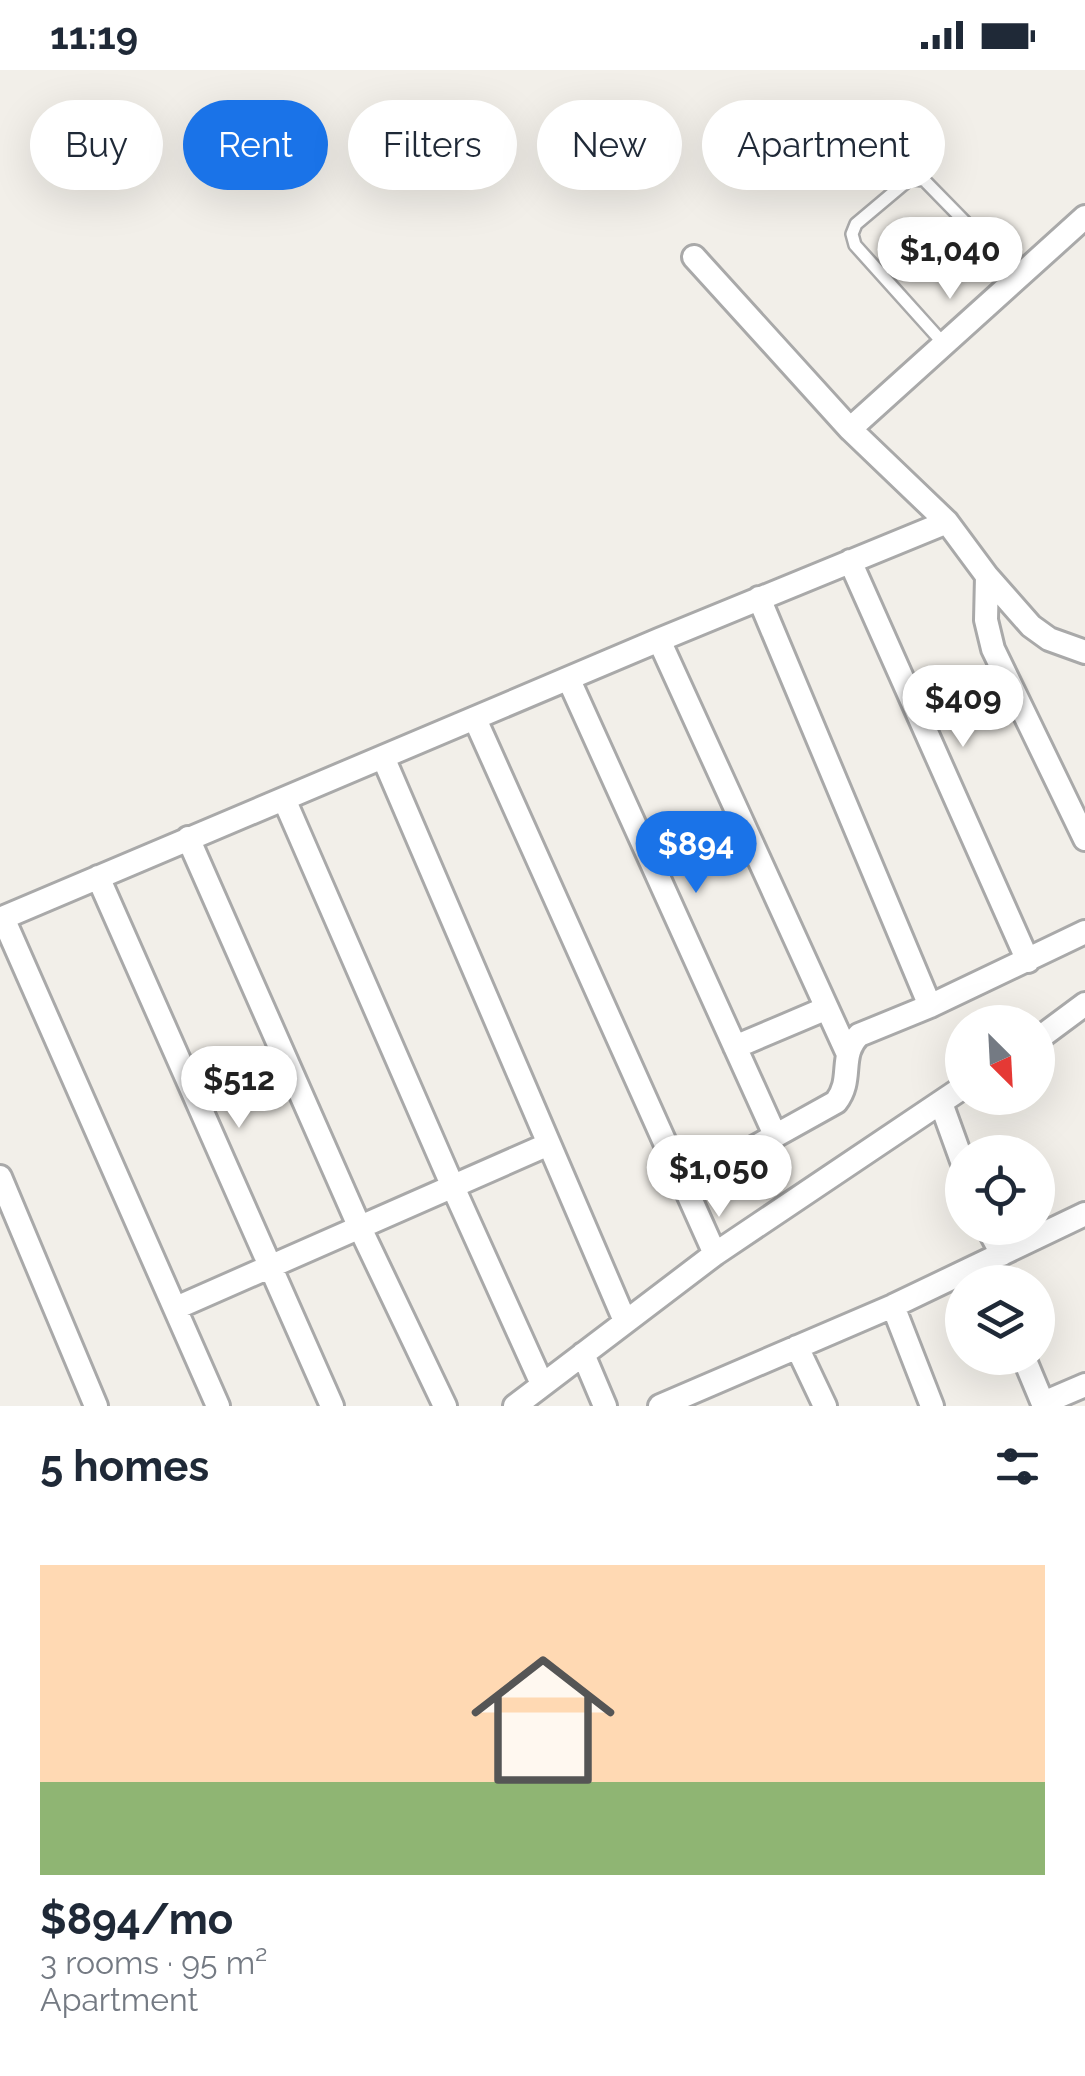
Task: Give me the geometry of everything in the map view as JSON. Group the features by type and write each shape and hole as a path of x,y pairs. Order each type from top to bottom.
{"street":[{"path":"850,429 1085,217"},
{"path":"694,257 850,429 946,522 1040,634 1084,651"},
{"path":"218,1406 2,918 946,522"},
{"path":"850,561 1028,961"},
{"path":"988,576 986,620 993,649 1085,839"},
{"path":"759,598 930,1006"},
{"path":"658,640 847,1052 846,1084 831,1106 685,1186"},
{"path":"568,680 775,1135"},
{"path":"475,718 715,1254"},
{"path":"383,757 625,1321"},
{"path":"284,798 542,1384"},
{"path":"188,838 360,1228 446,1406"},
{"path":"98,877 332,1406"},
{"path":"847,1052 866,1031 930,1006 1085,932"},
{"path":"1055,1027 1085,1004"},
{"path":"735,1047 827,1008"},
{"path":"515,1406 715,1254 945,1099"},
{"path":"940,1102 952,1135"},
{"path":"176,1308 549,1144"},
{"path":"0,1177 96,1406"},
{"path":"995,1265 1082,1223"},
{"path":"660,1406 708,1397 797,1347 945,1285"},
{"path":"892,1306 932,1406"},
{"path":"797,1347 825,1406"},
{"path":"584,1354 605,1406"},
{"path":"1031,1375 1044,1404 1085,1384"}],"lane":[{"path":"944,344 855,245 852,234 856,224 906,182 924,180 1018,276"}]}
